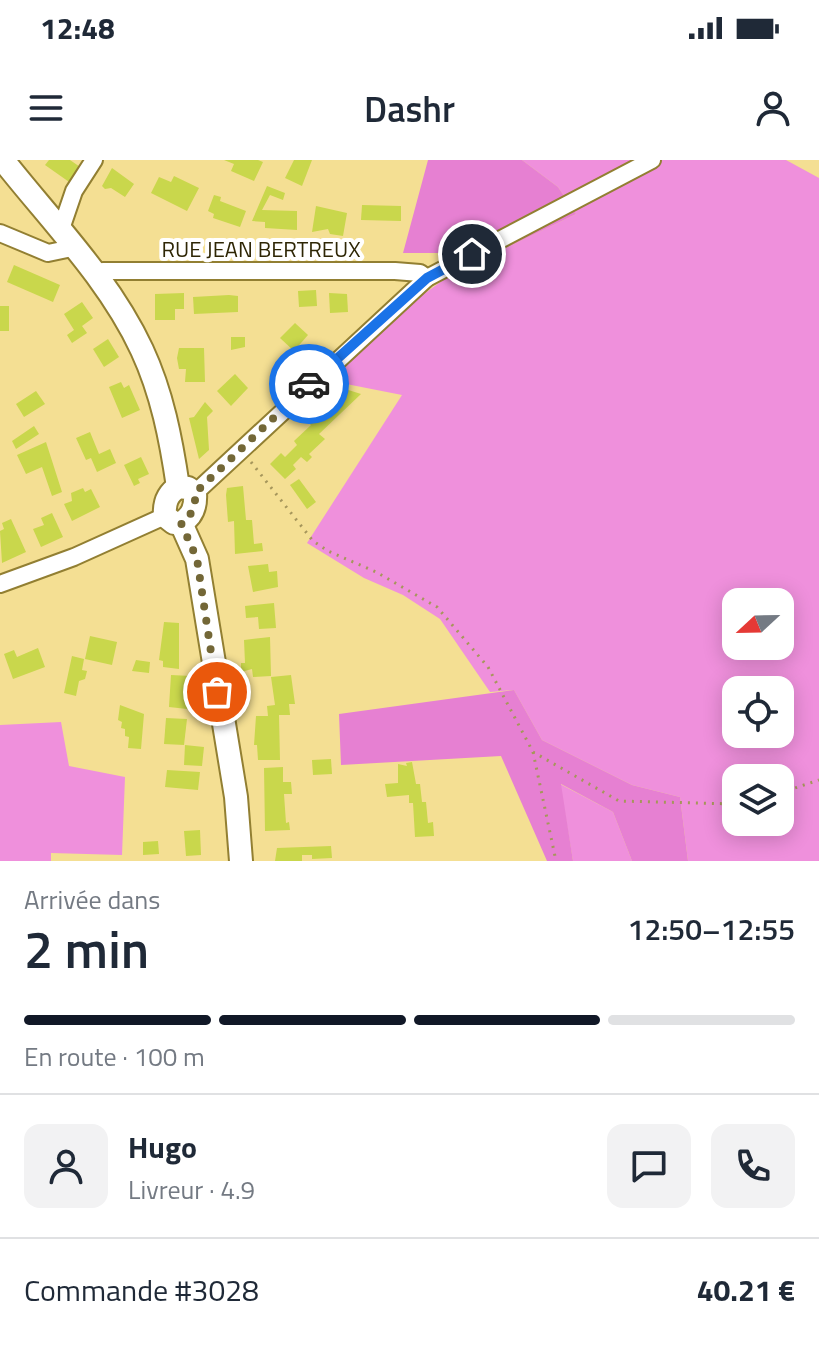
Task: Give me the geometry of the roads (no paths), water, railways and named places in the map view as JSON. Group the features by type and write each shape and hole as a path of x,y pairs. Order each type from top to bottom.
{"main road":[{"path":"3,160 96,276 141,349 155,383 186,490 170,492 165,506 197,559 236,797 241,861"}],"street":[{"path":"0,233 48,253 66,240 74,191 94,160"},
{"path":"186,490 241,448 427,278 652,160"},
{"name":"RUE JEAN BERTREUX","path":"96,276 103,271 395,271 420,273 427,278"},
{"path":"0,584 173,520"}]}
